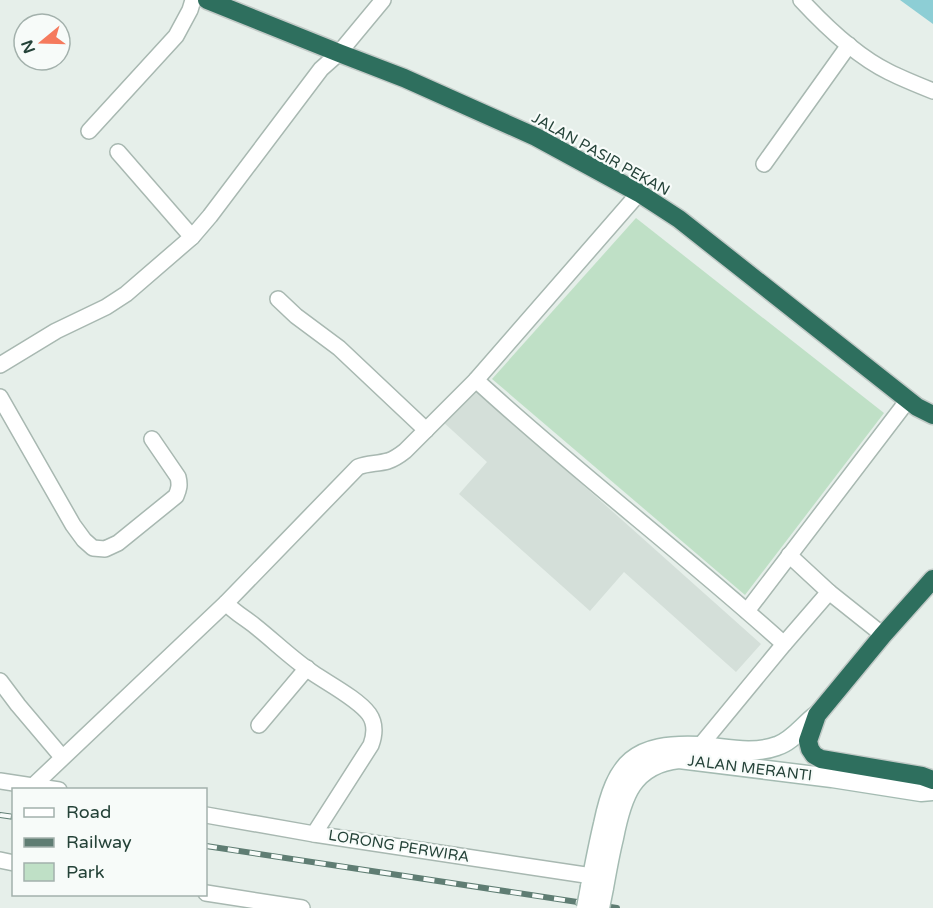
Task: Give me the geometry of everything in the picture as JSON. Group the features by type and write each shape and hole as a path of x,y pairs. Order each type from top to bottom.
{"highway":[{"name":"JALAN PASIR PEKAN","path":"218,2 404,78 536,137 639,193 679,219 920,407 933,427"},
{"path":"929,782 821,759 814,756 808,741 817,715 883,635 932,583"},
{"path":"821,759 832,778"}],"main road":[{"name":"JALAN MERANTI","path":"586,908 626,794 629,774 627,764 645,752 665,746 700,746 752,751 765,749 780,745 817,715"},
{"name":"JALAN MERANTI","path":"629,774 643,771 656,763 679,759 832,778 921,792 929,782"},
{"name":"JALAN MERANTI","path":"595,884 600,908"}],"street":[{"path":"89,131 176,36 193,0"},
{"path":"0,365 56,331 120,299 192,237 321,69 339,53 383,0"},
{"path":"801,0 849,45 888,72 933,91"},
{"path":"764,164 849,45"},
{"path":"118,152 192,237"},
{"path":"34,785 226,603 358,467 388,461 405,451 476,380 639,193"},
{"path":"278,299 296,316 339,348 426,430"},
{"path":"476,380 527,428 784,644"},
{"path":"0,397 73,525 93,548 105,549 117,543 176,496 180,484 178,477 152,439"},
{"path":"747,611 789,555 920,407"},
{"path":"789,555 829,592 883,635"},
{"path":"700,746 829,592"},
{"path":"226,603 307,668 361,705 370,715 374,725 371,745 314,834"},
{"path":"259,725 307,668"},
{"path":"0,681 62,757"},
{"path":"0,781 53,788"},
{"name":"LORONG PERWIRA","path":"207,815 595,884"},
{"path":"207,893 302,908"}],"shaded area":[{"path":"472,386 761,644 736,672 624,572 590,611 459,494 487,462 442,421"}],"green space":[{"path":"636,218 884,413 745,595 492,379"}],"water":[{"path":"900,0 933,0 933,24"}],"railway":[{"path":"0,815 12,817"},
{"path":"207,846 617,908"}]}
